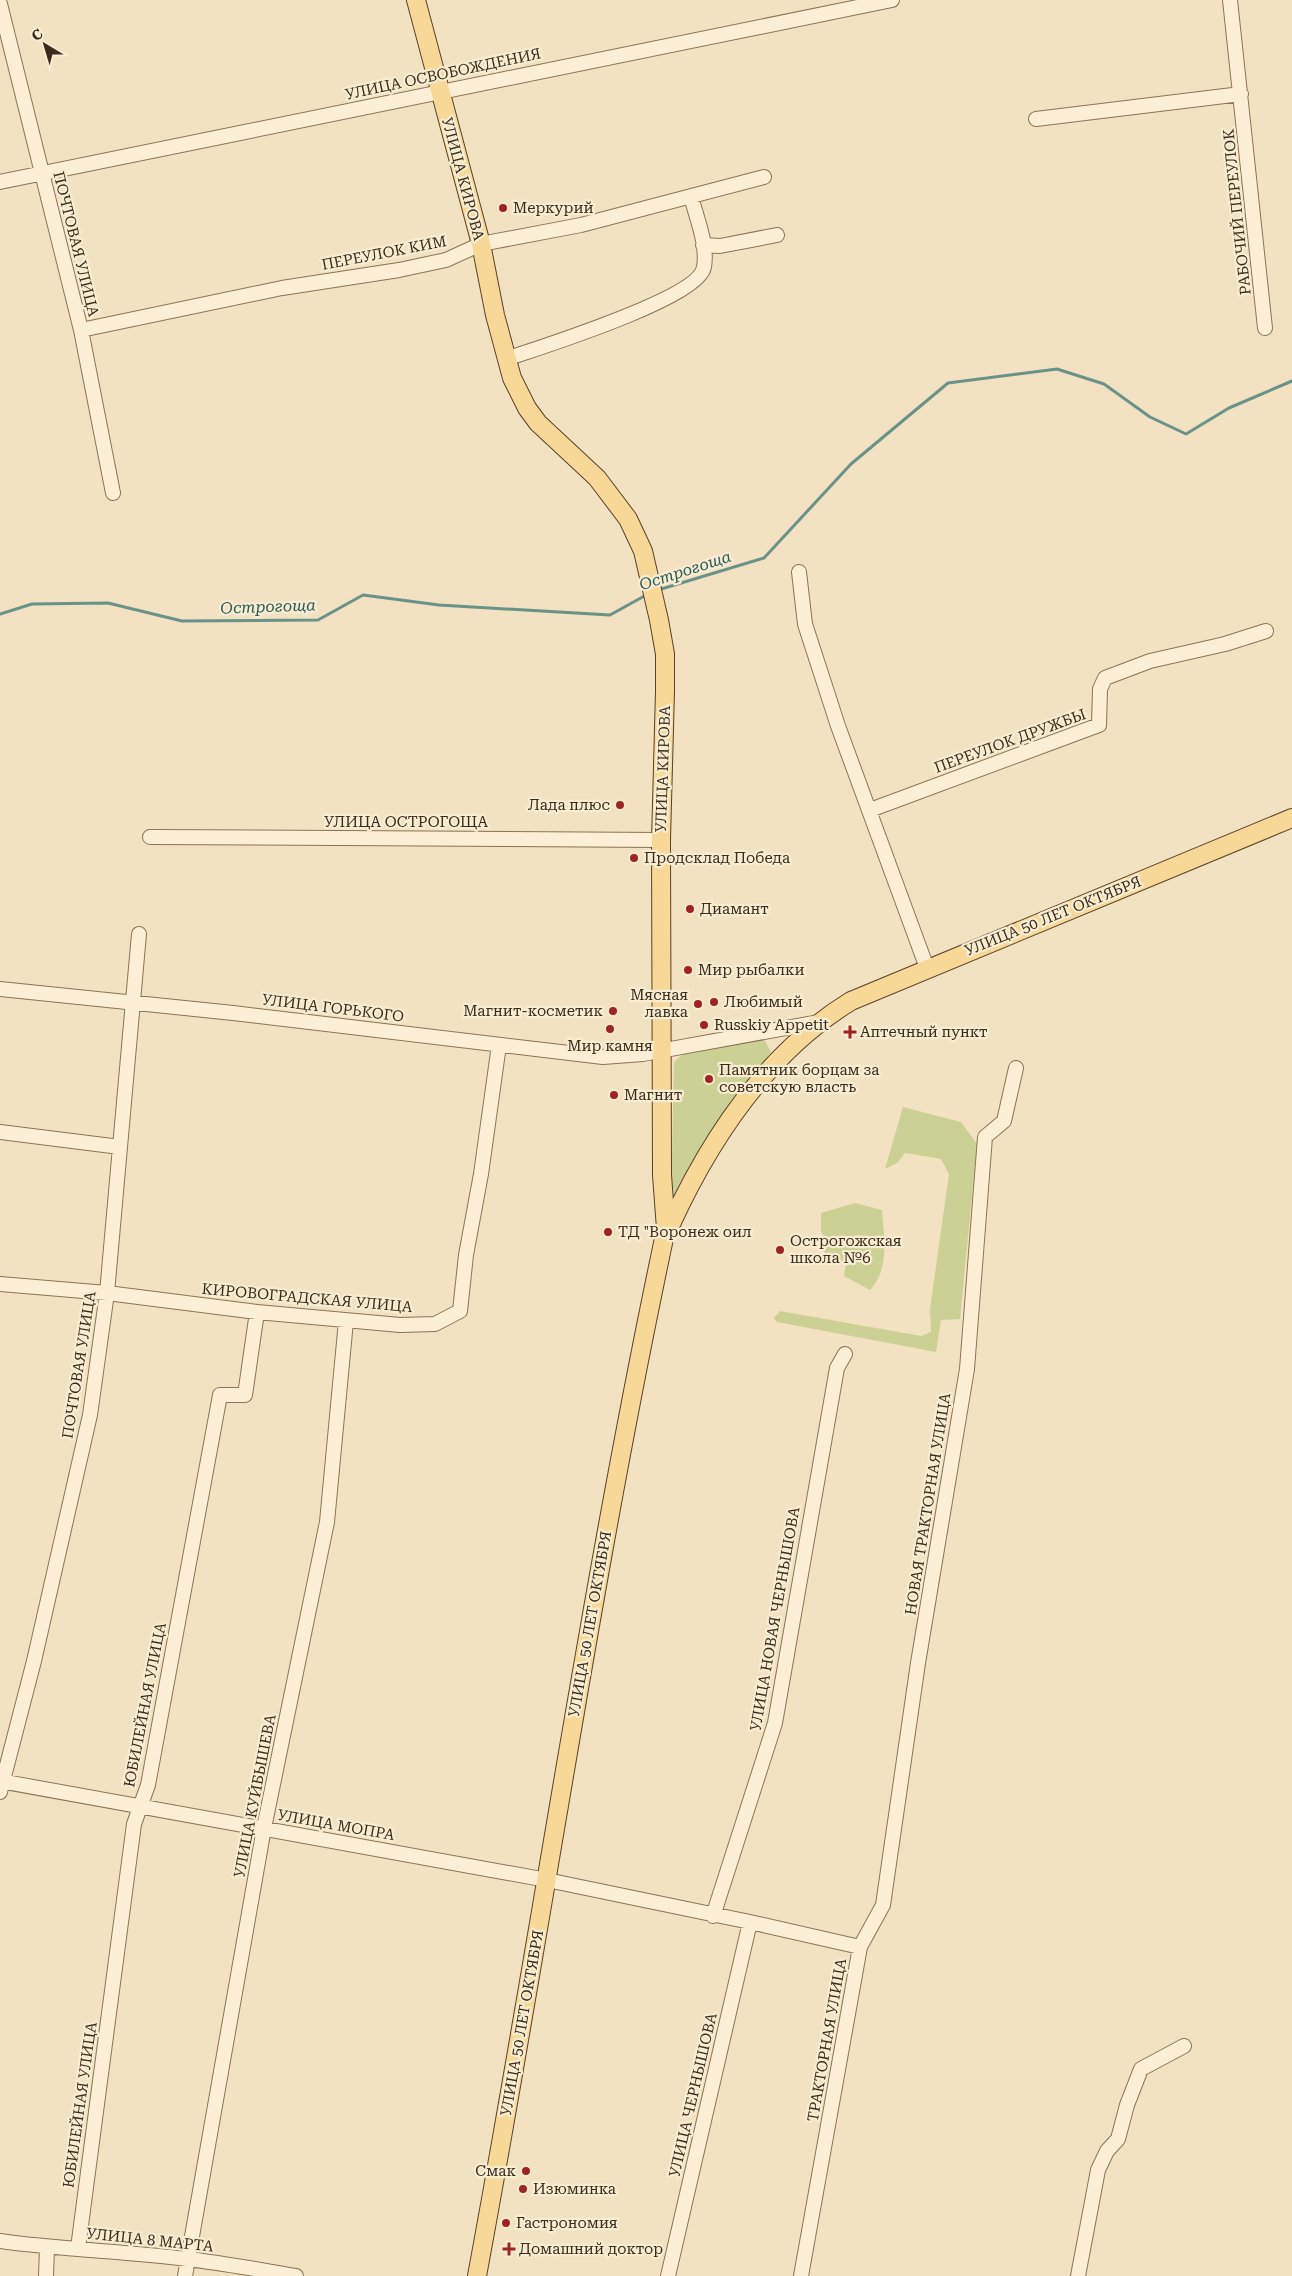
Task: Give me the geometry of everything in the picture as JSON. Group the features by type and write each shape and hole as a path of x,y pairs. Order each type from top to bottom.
{"main road":[{"name":"УЛИЦА КИРОВА","path":"416,0 481,244 506,359 518,394 538,423 597,478 618,504 636,534 648,568 659,620 665,654 661,840 662,1170 666,1229"},
{"name":"УЛИЦА 50 ЛЕТ ОКТЯБРЯ","path":"477,2276 547,1880 595,1588 666,1229 691,1181 712,1144 743,1101 776,1061 819,1022 851,1000 1292,818"}],"street":[{"name":"УЛИЦА ОСВОБОЖДЕНИЯ","path":"0,182 41,175 851,4 892,0"},
{"name":"РАБОЧИЙ ПЕРЕУЛОК","path":"1230,0 1265,328"},
{"name":"ПОЧТОВАЯ УЛИЦА","path":"0,4 81,330 112,494"},
{"path":"1036,120 1241,94"},
{"name":"ПЕРЕУЛОК КИМ","path":"81,330 282,288 399,270 446,260 481,244 581,225 764,177"},
{"path":"506,359 613,322 668,298 700,275 704,268 703,245 691,196"},
{"path":"703,245 720,246 778,235"},
{"path":"799,572 806,624 838,726 927,968"},
{"name":"ПЕРЕУЛОК ДРУЖБЫ","path":"870,810 1099,725 1100,690 1105,678 1150,661 1225,644 1266,631"},
{"name":"УЛИЦА ОСТРОГОЩА","path":"150,837 661,840"},
{"name":"ПОЧТОВАЯ УЛИЦА","path":"0,1785 34,1661 90,1415 107,1293 139,934"},
{"name":"УЛИЦА ГОРЬКОГО","path":"0,989 132,1002 603,1057 642,1054 662,1049"},
{"name":"УЛИЦА 50 ЛЕТ ОКТЯБРЯ","path":"662,1049 819,1022"},
{"name":"КИРОВОГРАДСКАЯ УЛИЦА","path":"0,1284 107,1293 257,1312 400,1325 435,1324 460,1311 466,1255 481,1174 499,1045"},
{"name":"НОВАЯ ТРАКТОРНАЯ УЛИЦА","path":"860,1947 882,1905 918,1663 967,1369 985,1137 1004,1121 1016,1068"},
{"path":"0,1132 120,1147"},
{"name":"ЮБИЛЕЙНАЯ УЛИЦА","path":"78,2248 134,1824 148,1785 220,1396 245,1395 257,1312"},
{"name":"УЛИЦА КУЙБЫШЕВА","path":"185,2276 264,1828 327,1522 346,1320"},
{"name":"УЛИЦА НОВАЯ ЧЕРНЫШОВА","path":"713,1916 775,1723 837,1368 845,1354"},
{"name":"УЛИЦА МОПРА","path":"0,1785 264,1828 547,1880"},
{"name":"ТРАКТОРНАЯ УЛИЦА","path":"547,1880 860,1947 801,2276"},
{"name":"УЛИЦА ЧЕРНЫШОВА","path":"668,2276 750,1922"},
{"path":"1078,2276 1098,2170 1106,2150 1118,2139 1127,2105 1141,2069 1184,2046"},
{"name":"УЛИЦА 8 МАРТА","path":"0,2241 47,2248 78,2248 188,2259 296,2276"},
{"path":"46,2276 47,2248"}],"green space":[{"path":"764,1039 771,1052 696,1155 671,1200 674,1062 684,1053"},
{"path":"903,1107 961,1122 977,1144 960,1319 941,1320 936,1352 777,1322 774,1318 780,1311 921,1336 931,1332 930,1309 949,1174 941,1159 905,1153 897,1163 885,1169"},
{"path":"855,1203 882,1210 883,1263 881,1272 870,1290 844,1276 846,1264 822,1258 827,1242 821,1231 821,1213"}],"waterway":[{"name":"Острогоща","path":"658,590 764,558 851,464 948,383 1057,369 1104,384 1150,417 1186,434 1229,408 1292,381"},
{"name":"Острогоща","path":"0,614 32,604 108,603 182,621 318,620 363,595 439,605 610,615 648,594"}],"place":[{"name":"Меркурий","path":"503,208"},
{"name":"Лада плюс","path":"620,805"},
{"name":"Продсклад Победа","path":"634,858"},
{"name":"Диамант","path":"690,909"},
{"name":"Мир рыбалки","path":"688,970"},
{"name":"Любимый","path":"714,1002"},
{"name":"Мясная лавка","path":"698,1004"},
{"name":"Магнит-косметик","path":"613,1011"},
{"name":"Russkiy Appetit","path":"704,1025"},
{"name":"Мир камня","path":"610,1029"},
{"name":"Аптечный пункт","path":"850,1032"},
{"name":"Памятник борцам за советскую власть","path":"709,1079"},
{"name":"Магнит","path":"614,1095"},
{"name":"ТД \"Воронеж оил","path":"608,1232"},
{"name":"Острогожская школа №6","path":"780,1250"},
{"name":"Смак","path":"526,2171"},
{"name":"Изюминка","path":"523,2189"},
{"name":"Гастрономия","path":"506,2223"},
{"name":"Домашний доктор","path":"509,2249"}]}
